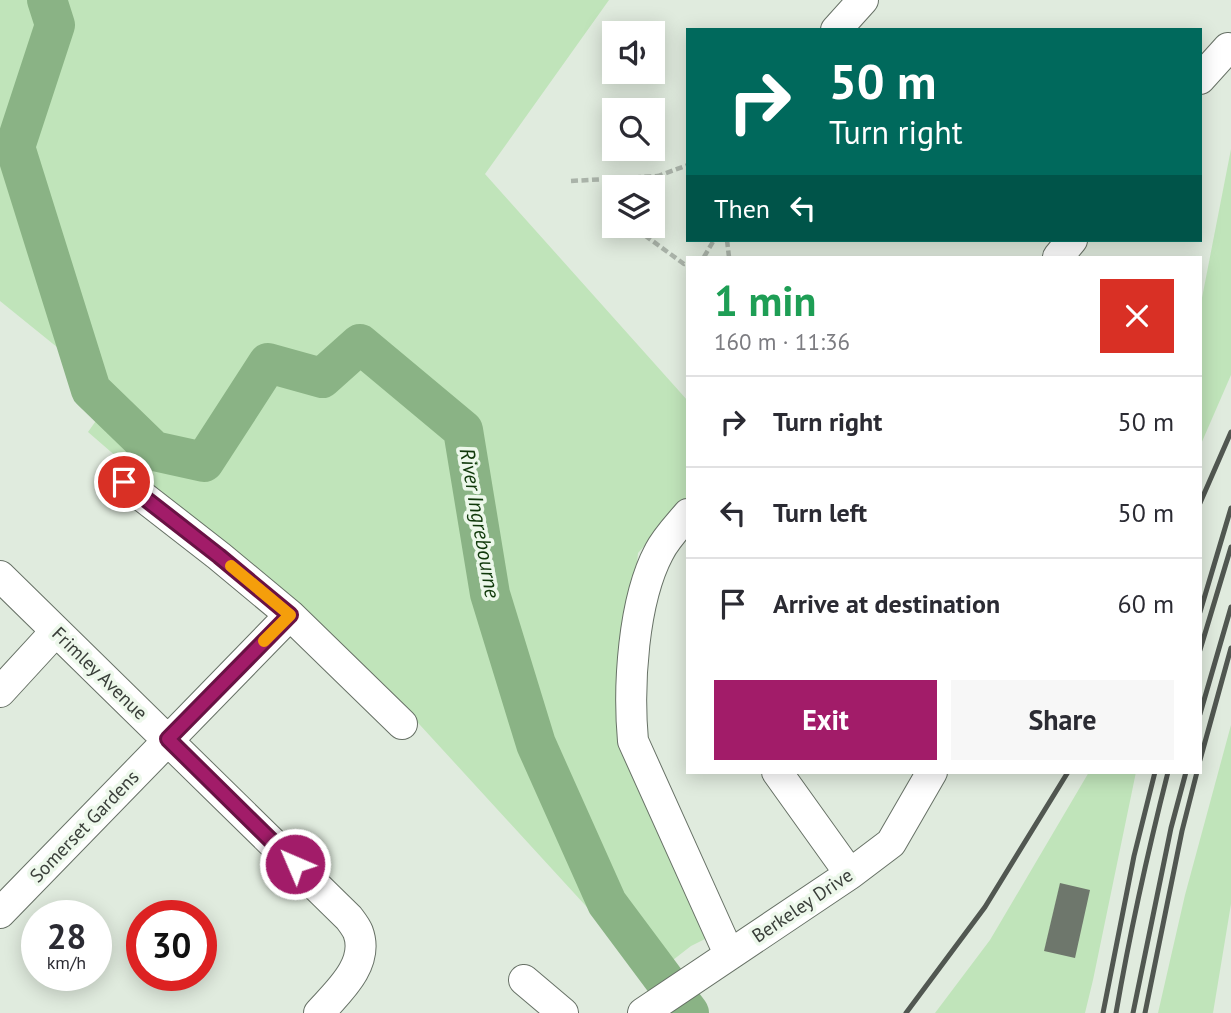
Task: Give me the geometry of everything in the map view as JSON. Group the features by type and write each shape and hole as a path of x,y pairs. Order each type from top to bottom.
{"street":[{"path":"838,28 863,0"},
{"path":"1202,77 1228,48"},
{"path":"1059,256 1070,242"},
{"path":"124,482 290,615 402,724"},
{"path":"686,516 659,550 644,585 635,639 631,714 633,741 721,960"},
{"name":"Frimley Avenue","path":"0,576 349,918 358,933 360,956 349,978 319,1013"},
{"name":"Somerset Gardens","path":"0,913 290,615"},
{"path":"0,692 56,631"},
{"path":"778,774 850,874"},
{"name":"Berkeley Drive","path":"646,1011 850,874 891,843 931,774"},
{"path":"524,980 564,1013"}],"path":[{"path":"661,175 686,165"},
{"path":"571,181 602,179"},
{"path":"648,238 686,264"}],"green space":[{"path":"0,0 609,0 485,174 686,399 686,500 638,553 624,711 717,933 691,946 651,977 398,701 88,432 115,394 0,301"},
{"path":"1231,149 1231,375 1202,442 1202,298"},
{"path":"1231,725 1231,904 1213,1013 1158,1013 1185,895"},
{"path":"1088,774 1136,774 1085,1013 935,1013 990,940"}],"building":[{"path":"1060,883 1090,890 1075,958 1044,951"}],"waterway":[{"name":"River Ingrebourne","path":"47,0 55,25 15,147 91,390 154,451 204,462 268,363 322,378 360,344 463,430 490,594 536,744 607,903 689,1013"}],"railway":[{"path":"1202,498 1231,432"},
{"path":"1202,605 1231,508"},
{"path":"1202,643 1231,547"},
{"path":"1202,707 1231,607"},
{"path":"1202,753 1231,648"},
{"path":"906,1013 985,907 1067,774"},
{"path":"1103,1013 1134,856 1154,774"},
{"path":"1116,1013 1127,952 1168,774"},
{"path":"1133,1013 1171,828 1185,774"},
{"path":"1145,1013 1182,831 1196,774"}],"slow traffic":[{"path":"231,566 290,615 264,641"}],"route":[{"path":"124,482 290,615 168,739 295,864"}]}
